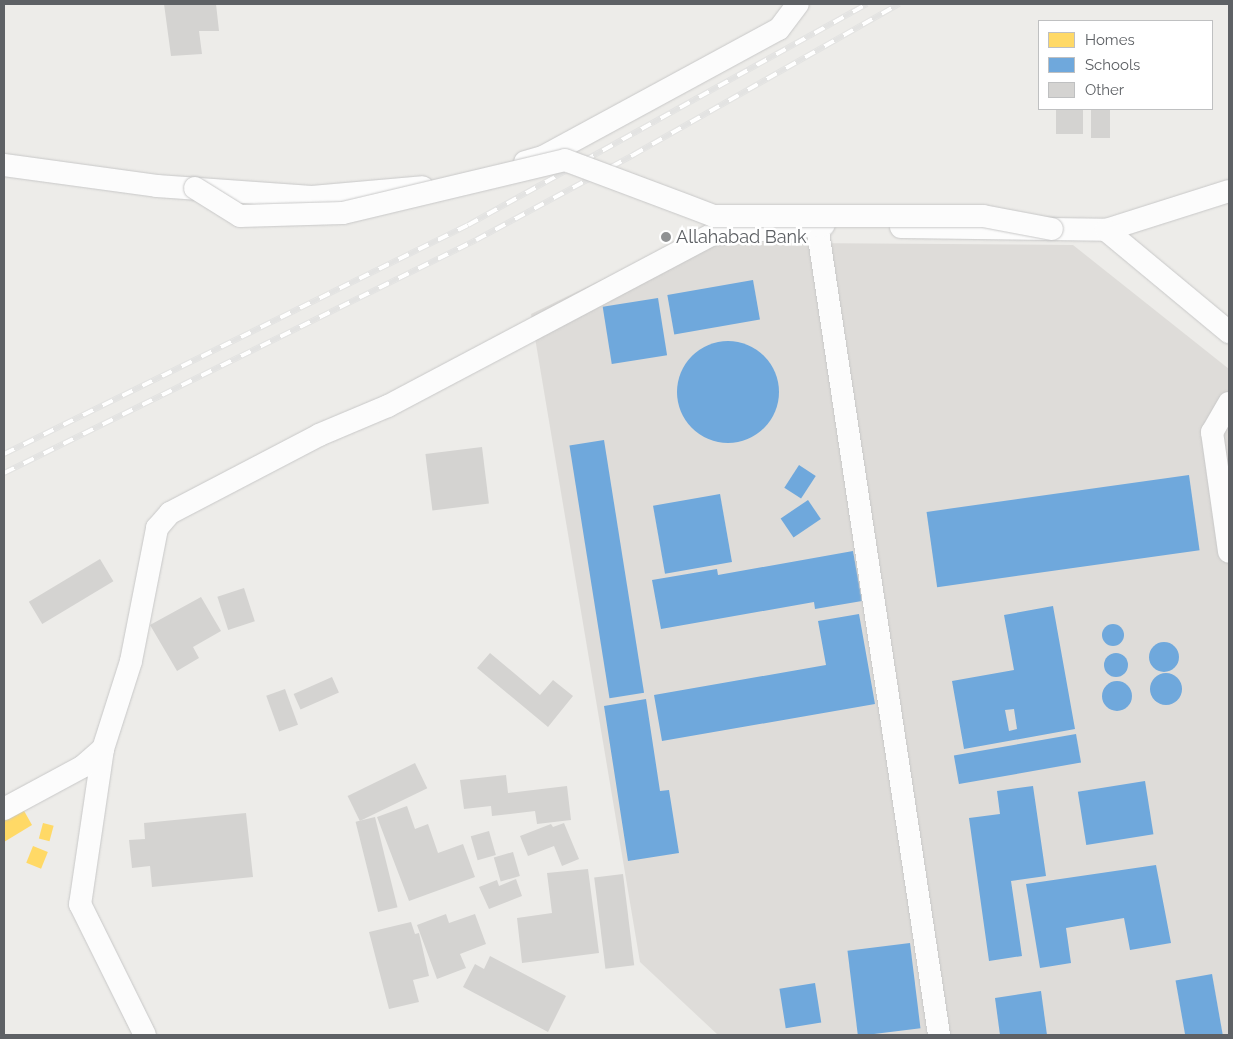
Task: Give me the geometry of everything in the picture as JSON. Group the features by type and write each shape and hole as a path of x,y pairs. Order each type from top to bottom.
{"street":[{"path":"4,165 194,188 312,197 431,186 543,157 779,29 798,4"},
{"path":"194,188 240,216 343,213 565,160 714,216 983,216 1052,229"},
{"path":"146,1035 80,904 103,749 131,661 157,528 170,513 319,435 397,402 713,234 817,225 1106,230 1229,191"},
{"path":"817,225 939,1035"},
{"path":"1106,230 1229,332"},
{"path":"1229,403 1212,432 1229,552"},
{"path":"4,809 82,767 103,749"}],"shaded area":[{"path":"680,242 1073,245 1229,369 1229,1035 718,1035 640,962 531,314"}],"building: Homes":[{"path":"23,809 32,825 4,842 4,820"},
{"path":"43,823 54,826 49,841 39,838"},
{"path":"33,846 48,852 41,869 26,863"}],"building: Schools":[{"path":"753,280 760,319 674,334 667,295"},
{"path":"658,298 667,355 612,364 603,307"},
{"path":"728,341 748,344 757,349 771,363 776,372 779,392 776,412 771,421 757,435 748,440 728,443 708,440 699,435 685,421 680,412 677,392 680,372 685,363 699,349 708,344"},
{"path":"604,440 644,693 609,698 569,445"},
{"path":"799,465 816,476 801,499 784,488"},
{"path":"1189,475 1200,550 937,587 927,512"},
{"path":"720,494 732,562 665,574 653,506"},
{"path":"808,500 821,519 794,538 781,518"},
{"path":"853,551 862,601 815,609 814,602 661,629 652,580 717,569 718,575"},
{"path":"1053,606 1075,729 964,749 952,681 1014,670 1004,615","holes":["1014,709 1017,729 1009,731 1005,710"]},
{"path":"859,614 875,704 662,741 654,695 826,665 818,621"},
{"path":"1113,624 1123,631 1124,635 1117,645 1113,646 1103,639 1102,635 1109,625"},
{"path":"1164,642 1174,647 1179,657 1174,667 1164,672 1154,667 1149,657 1154,647"},
{"path":"1116,653 1125,656 1128,665 1125,674 1116,677 1107,674 1104,665 1107,656"},
{"path":"1166,673 1172,674 1177,678 1181,683 1181,695 1177,700 1172,704 1166,705 1160,704 1155,700 1151,695 1150,689 1151,683 1155,678 1160,674"},
{"path":"1117,681 1128,685 1132,696 1128,707 1117,711 1106,707 1102,696 1106,685"},
{"path":"646,699 660,791 669,790 679,853 628,861 604,706"},
{"path":"1076,734 1081,763 959,784 954,756"},
{"path":"1145,781 1153,834 1086,845 1078,792"},
{"path":"1033,786 1046,876 1011,881 1022,956 989,961 969,818 1000,814 997,791"},
{"path":"1156,865 1171,943 1130,950 1124,918 1066,928 1071,963 1040,968 1026,884"},
{"path":"910,943 920,1028 858,1035 847,951"},
{"path":"1212,974 1223,1035 1185,1035 1176,980"},
{"path":"815,983 821,1023 786,1028 779,989"},
{"path":"1041,991 1047,1035 1000,1035 995,998"}],"building: Other":[{"path":"164,4 216,4 219,31 199,31 202,54 171,56"},
{"path":"1056,110 1083,110 1083,134 1056,134"},
{"path":"1091,110 1110,110 1110,138 1091,138"},
{"path":"482,447 489,504 432,511 425,454"},
{"path":"100,559 113,581 42,624 29,602"},
{"path":"244,588 255,621 228,630 217,597"},
{"path":"201,597 221,631 193,647 199,658 177,671 150,625"},
{"path":"490,653 540,695 553,680 573,696 548,727 477,668"},
{"path":"332,677 339,693 301,710 294,694"},
{"path":"285,689 298,725 279,732 266,696"},
{"path":"415,763 427,788 360,821 348,796"},
{"path":"506,775 508,793 567,786 571,820 537,824 535,811 492,816 491,806 464,809 460,780"},
{"path":"407,806 415,829 428,824 438,853 463,844 475,877 409,901 377,817"},
{"path":"246,813 253,877 152,887 150,866 132,868 129,840 145,839 144,823"},
{"path":"375,817 397,907 378,912 356,822"},
{"path":"564,823 579,859 562,866 554,846 528,856 520,836 551,824 553,827"},
{"path":"489,831 496,855 478,860 471,836"},
{"path":"513,852 520,876 501,882 494,858"},
{"path":"588,869 599,953 522,963 517,918 552,913 547,873"},
{"path":"623,874 634,965 605,969 594,878"},
{"path":"516,879 522,896 489,909 479,887 497,880 499,886"},
{"path":"446,914 449,923 475,914 486,944 460,954 466,968 437,979 417,925"},
{"path":"411,922 415,934 419,933 429,976 413,980 419,1002 389,1009 369,932"},
{"path":"490,956 566,996 548,1032 463,987 475,964 484,969"}],"railway":[{"path":"4,454 468,225 867,4"},
{"path":"4,473 476,240 633,155 899,4"}],"place":[{"name":"Allahabad Bank","path":"666,237"}]}
